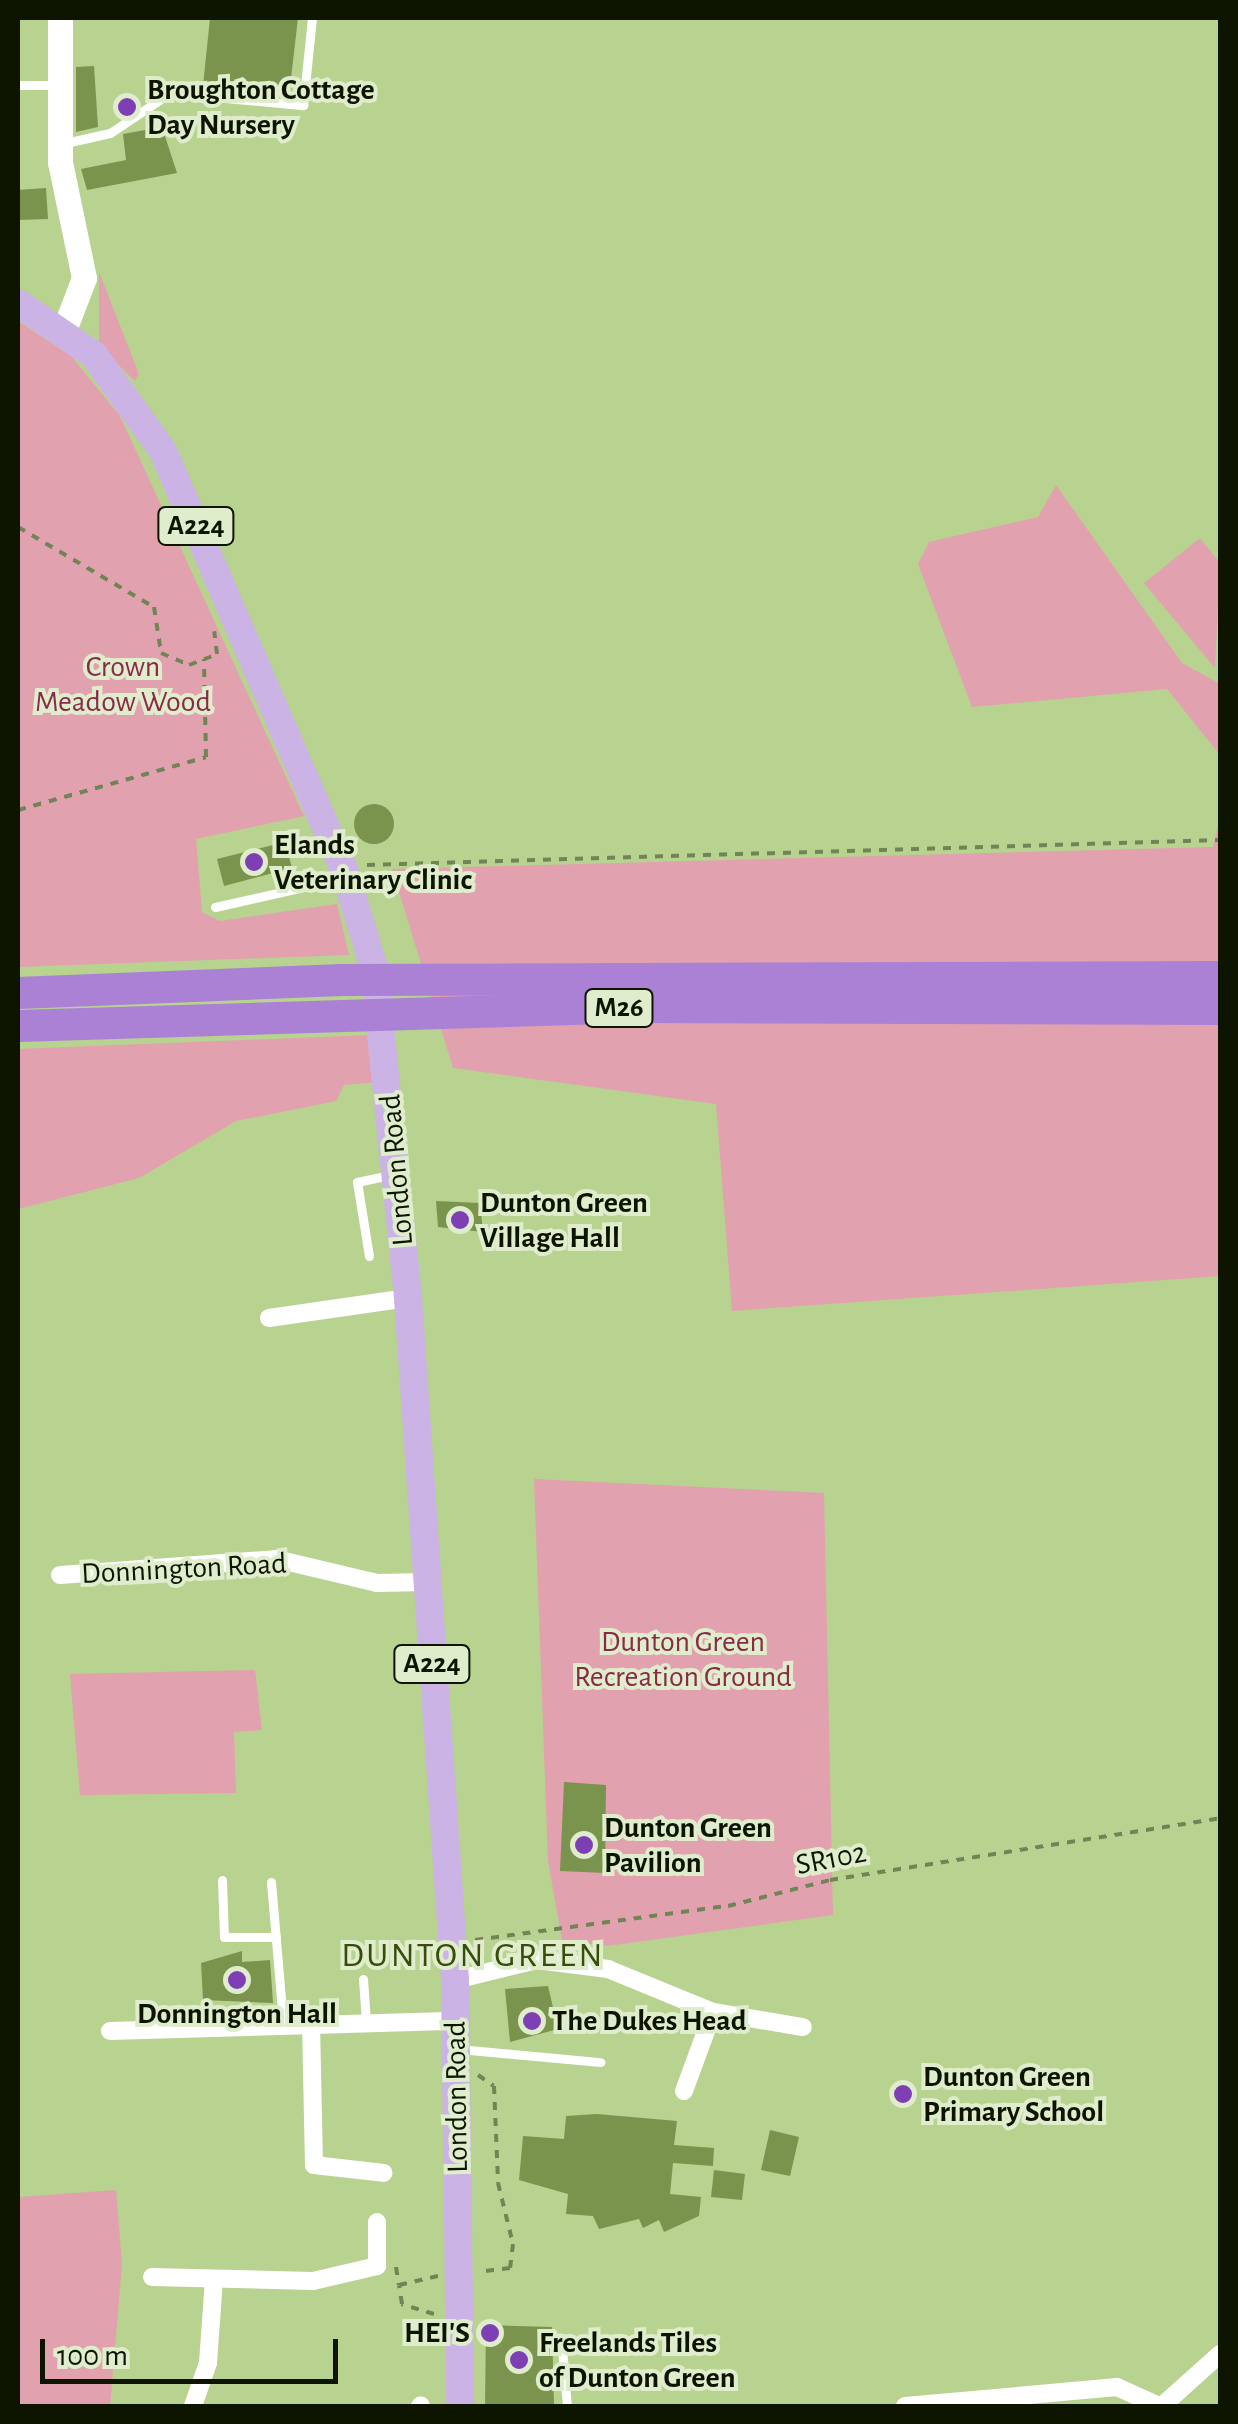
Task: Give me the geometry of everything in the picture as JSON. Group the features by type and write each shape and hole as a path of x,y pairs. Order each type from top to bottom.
{"highway":[{"name":"M26","path":"18,993 379,979 1220,977"},
{"name":"M26","path":"18,1026 617,1008 1220,1009"}],"main road":[{"name":"A224","path":"18,303 64,330"},
{"name":"London Road","path":"64,330 142,414 237,620 345,872 367,939 389,1073 398,1174 455,1980 451,2266 459,2308 460,2406"}],"street":[{"path":"60,18 55,86 58,144 84,278 64,330"},
{"path":"269,1318 408,1298"},
{"name":"Donnington Road","path":"60,1574 276,1559 376,1582 427,1582"},
{"path":"455,1980 538,1960 590,1966 713,2012 802,2027"},
{"path":"684,2091 713,2012"},
{"path":"110,2032 366,2022 456,2044"},
{"path":"311,2024 320,2172 384,2173"},
{"path":"152,2278 313,2281 377,2266 377,2222"},
{"path":"193,2406 208,2364 214,2280"},
{"path":"905,2406 1117,2387 1161,2406 1220,2354"}],"lane":[{"path":"58,144 100,138 170,93 303,105 312,18"},
{"path":"18,85 55,86"},
{"path":"215,907 345,872"},
{"path":"368,1256 356,1182 398,1174"},
{"path":"222,1880 224,1937 276,1937"},
{"path":"272,1882 283,2023"},
{"path":"363,1979 366,2022"},
{"path":"456,2044 600,2062"},
{"path":"562,2349 567,2406"}],"path":[{"path":"18,527 154,607 161,653 188,665 217,654 214,631 237,620"},
{"path":"18,810 206,756 204,658"},
{"path":"345,872 1220,840"},
{"name":"SR102","path":"450,1941 728,1906 830,1880 1220,1818"},
{"path":"456,2044 494,2086 498,2183 513,2244 510,2268 484,2271"},
{"path":"451,2266 399,2285 402,2304 459,2308"}],"green space":[{"path":"99,272 139,374 135,381 99,346"},
{"name":"Crown Meadow Wood","path":"18,321 71,356 120,416 304,816 196,839 202,912 220,921 337,904 349,955 18,967"},
{"path":"1056,485 1182,663 1220,684 1220,755 1167,689 972,707 918,564 929,542 1038,517"},
{"path":"1200,538 1220,563 1215,668 1144,583"},
{"path":"1220,817 1220,1276 732,1311 716,1104 453,1068 392,869 1213,847"},
{"path":"371,1035 379,1082 344,1085 336,1101 236,1121 139,1178 18,1209 18,1049"},
{"name":"Dunton Green Recreation Ground","path":"534,1479 824,1493 833,1915 607,1946 562,1940 548,1861"},
{"path":"255,1670 262,1730 234,1732 236,1793 80,1795 70,1674"},
{"path":"116,2190 122,2264 110,2406 18,2406 18,2197"}],"building":[{"path":"210,18 298,18 289,96 203,86"},
{"path":"94,66 98,127 76,132 76,67"},
{"path":"162,127 177,173 87,190 81,169 126,160 123,134"},
{"path":"46,188 48,219 18,220 18,190"},
{"path":"374,804 388,810 394,824 388,838 374,844 360,838 354,824 360,810"},
{"name":"Elands Veterinary Clinic","path":"285,842 292,868 224,886 217,859"},
{"name":"Dunton Green Village Hall","path":"436,1201 480,1203 483,1232 438,1227"},
{"name":"Dunton Green Pavilion","path":"564,1782 606,1785 605,1873 560,1871"},
{"name":"Donnington Hall","path":"242,1951 242,1962 270,1960 273,2003 203,2000 201,1963"},
{"name":"The Dukes Head","path":"548,1986 558,2029 510,2042 505,1989"},
{"path":"597,2114 677,2121 674,2145 714,2148 713,2166 673,2163 670,2194 701,2197 699,2216 664,2232 659,2220 643,2228 639,2219 599,2229 593,2216 566,2214 568,2194 519,2180 523,2136 564,2139 566,2116"},
{"path":"770,2130 799,2137 790,2176 761,2170"},
{"path":"714,2170 745,2174 742,2200 711,2197"},
{"path":"486,2325 552,2327 554,2406 485,2406"}],"place":[{"name":"Broughton Cottage Day Nursery","path":"127,107"},
{"name":"Elands Veterinary Clinic","path":"254,862"},
{"name":"Dunton Green Village Hall","path":"460,1220"},
{"name":"Dunton Green Pavilion","path":"584,1845"},
{"name":"Donnington Hall","path":"237,1980"},
{"name":"The Dukes Head","path":"532,2021"},
{"name":"Dunton Green Primary School","path":"903,2094"},
{"name":"HEI'S","path":"490,2333"},
{"name":"Freelands Tiles of Dunton Green","path":"519,2360"}],"district":[{"name":"DUNTON GREEN","path":"473,1956"}]}
